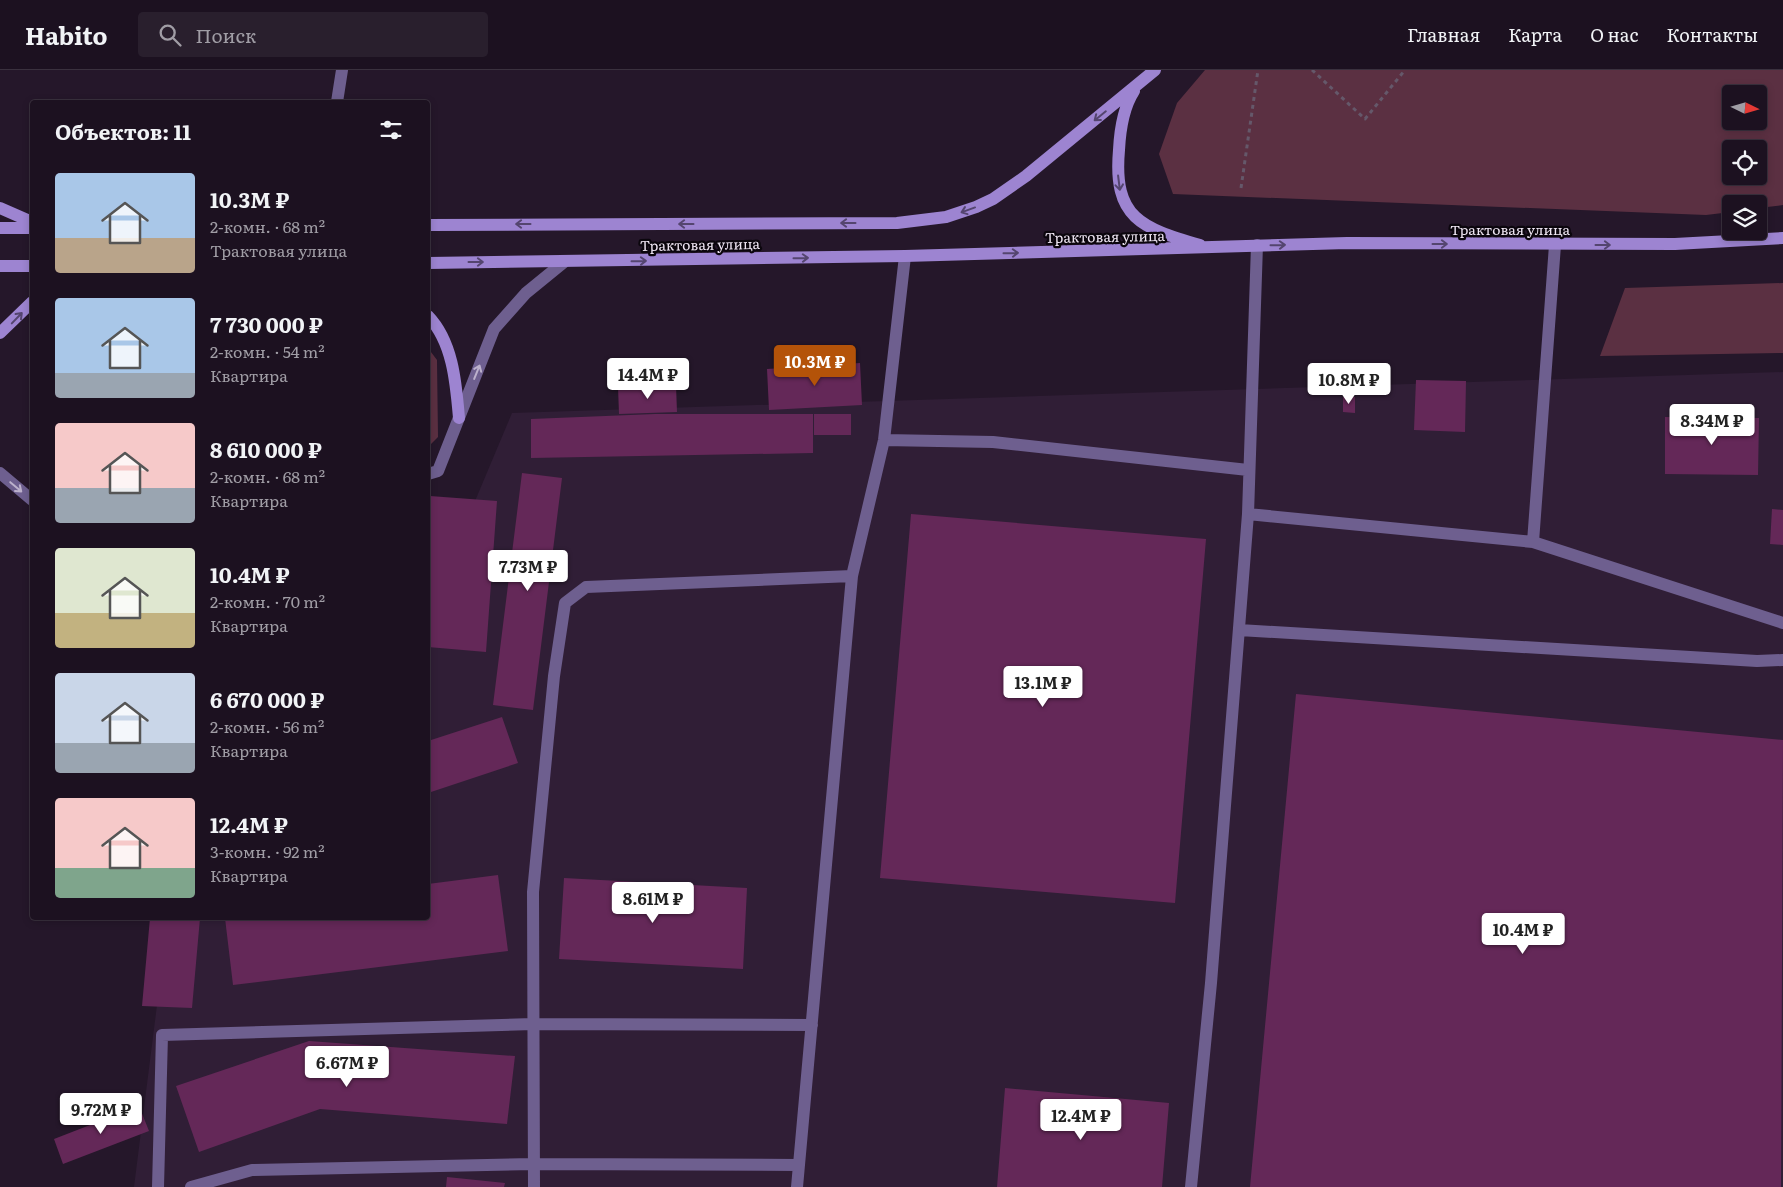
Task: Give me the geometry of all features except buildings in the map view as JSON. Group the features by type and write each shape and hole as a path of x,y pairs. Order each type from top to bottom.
{"main road":[{"name":"Трактовая улица","path":"430,225 897,223 946,217 993,199 1026,176 1155,70"},
{"path":"1137,85 1126,108 1119,143 1118,185 1124,202 1137,219 1150,229 1212,248"},
{"path":"0,208 30,221"},
{"path":"0,228 30,228"},
{"name":"Трактовая улица","path":"430,263 905,256 1347,243 1675,244 1783,238"},
{"path":"0,266 30,266"},
{"path":"0,333 30,304"},
{"path":"430,318 439,328 450,356 457,390 459,418"}],"street":[{"path":"337,100 342,70"},
{"path":"1191,1187 1211,983 1248,514 1257,245"},
{"path":"1534,542 1555,245"},
{"path":"798,1187 852,576 884,440 905,256"},
{"path":"430,473 438,471 494,329 526,293 564,262"},
{"path":"884,440 993,442 1248,470"},
{"path":"0,473 30,498"},
{"path":"1248,514 1534,542 1783,623"},
{"path":"534,1187 532,892 554,676 565,603 586,587 852,576"},
{"path":"1239,630 1757,661 1783,660"},
{"path":"158,1187 162,1035 533,1024 812,1025"},
{"path":"191,1187 252,1170 533,1164 800,1165"}],"path":[{"path":"1241,188 1258,70"},
{"path":"1312,70 1365,119 1405,70"}],"shaded area":[{"path":"1205,70 1783,70 1783,205 1767,207 1767,195 1722,195 1722,213 1706,215 1173,194 1159,154 1177,103"},
{"path":"1783,283 1783,353 1600,356 1625,288"},
{"path":"430,351 437,360 438,437 430,445"},
{"path":"1783,372 1783,1187 134,1187 168,920 430,920 430,608 512,413"}]}
